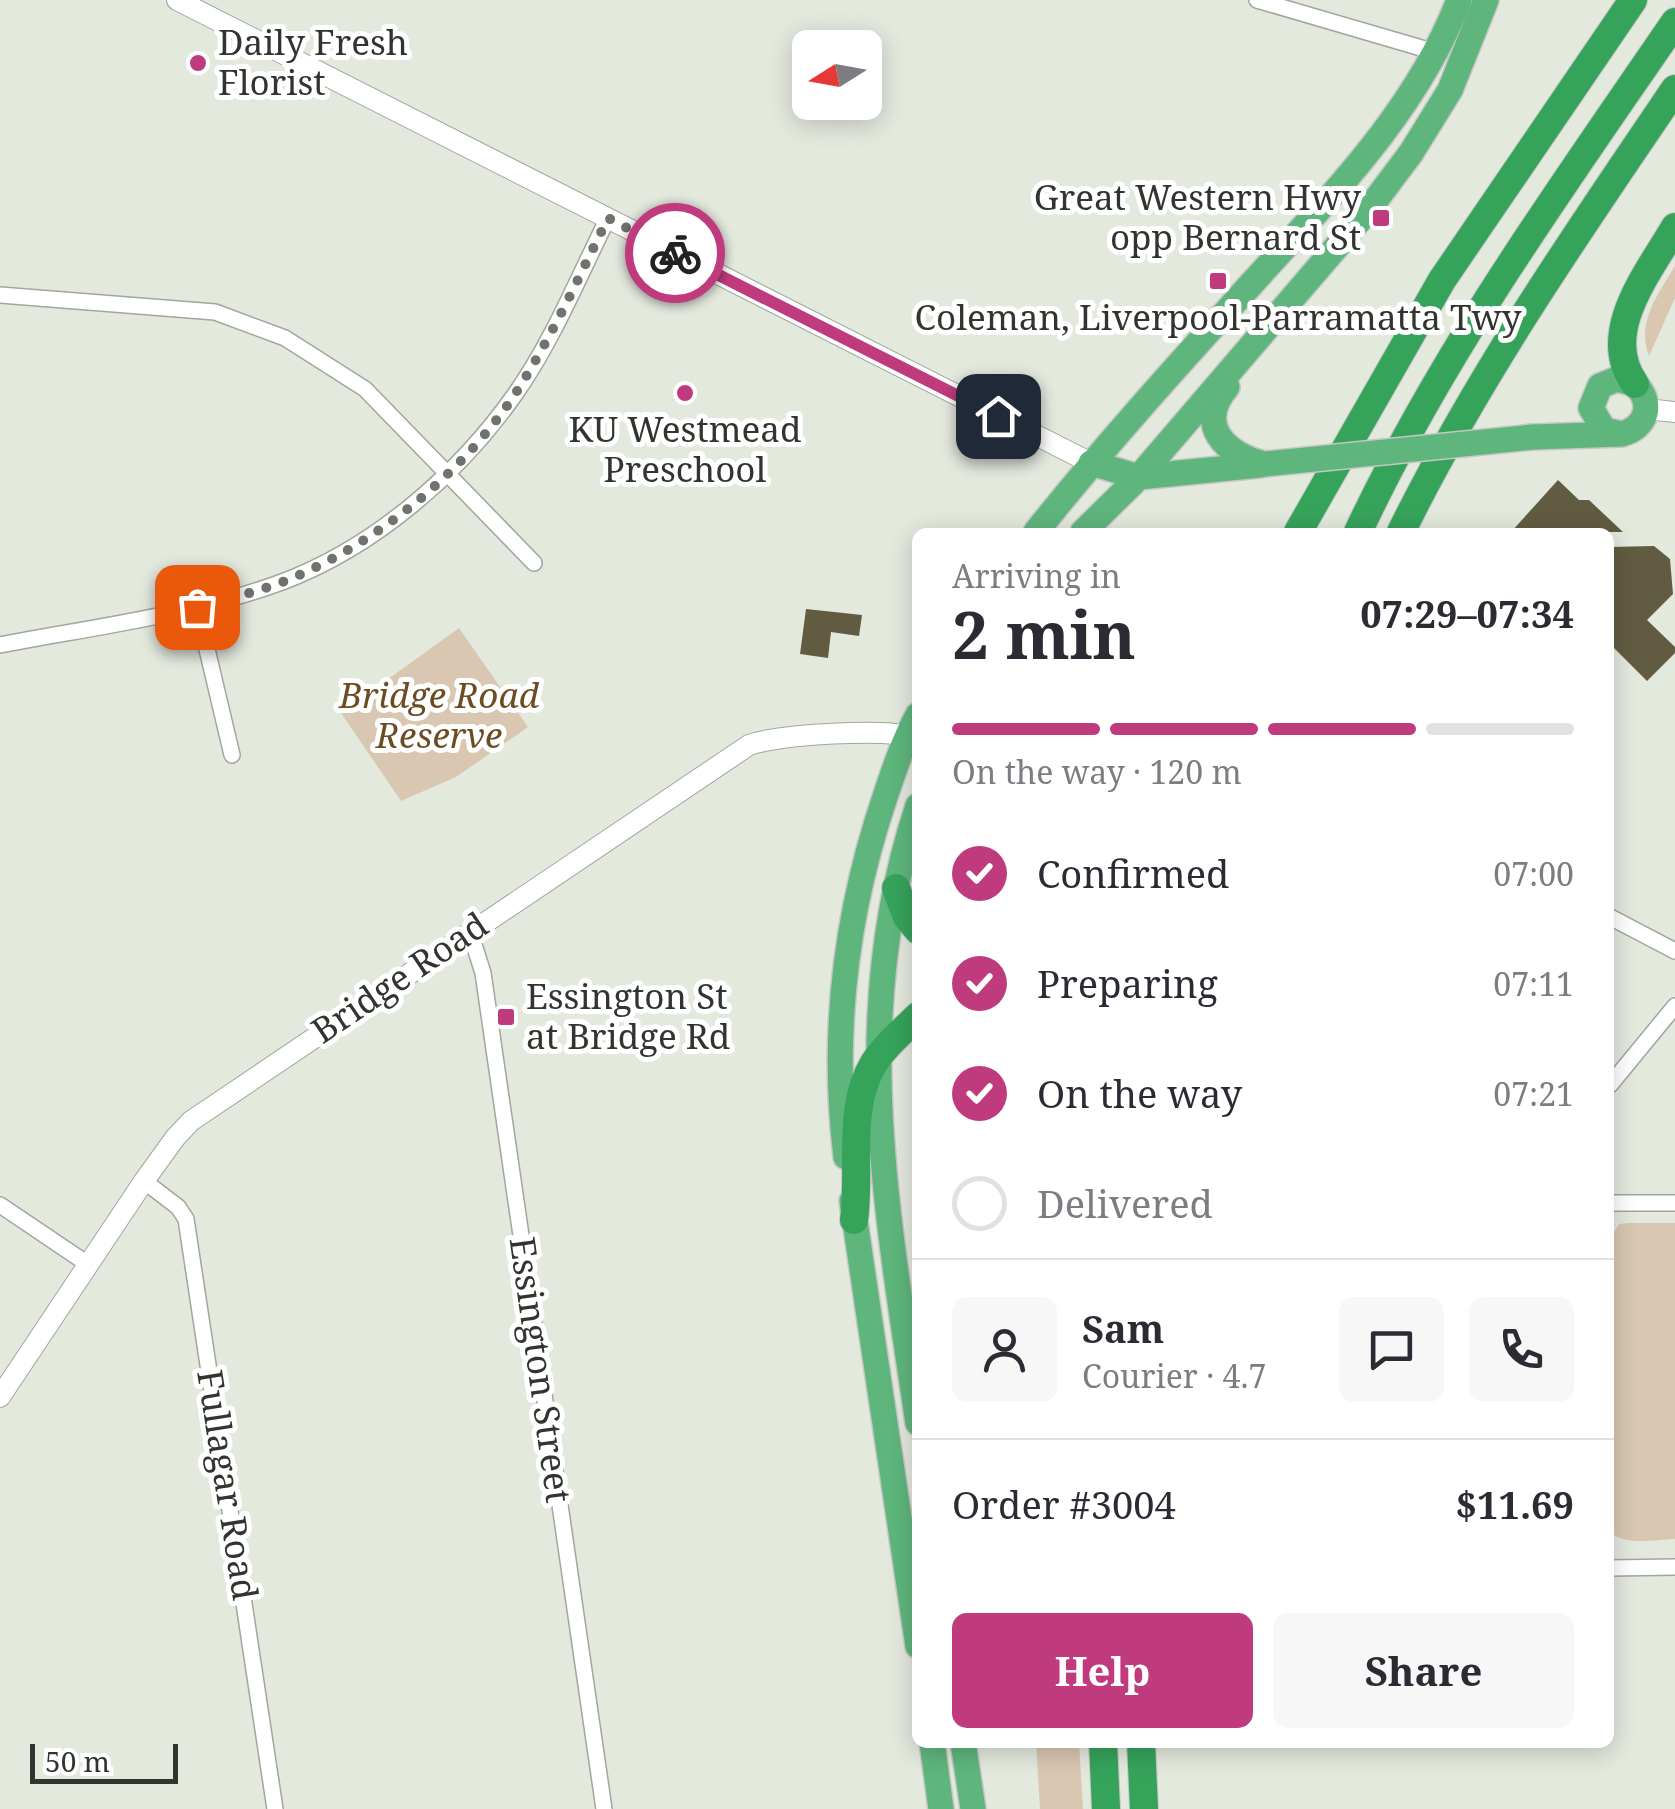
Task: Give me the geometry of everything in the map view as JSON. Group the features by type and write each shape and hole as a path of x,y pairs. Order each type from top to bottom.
{"highway":[{"path":"1039,528 1091,462 1354,169 1398,114 1435,52 1459,0"},
{"path":"1087,528 1139,476 1369,209 1411,154 1450,90 1486,0"},
{"path":"1300,528 1442,280 1633,0"},
{"path":"1360,528 1456,352 1535,227 1675,22"},
{"path":"1403,528 1500,354 1675,89"},
{"path":"1091,462 1139,476 1533,437 1622,434 1638,426 1641,397 1624,369 1622,333 1628,311 1675,226"},
{"path":"1263,332 1249,362 1215,402 1213,420 1217,434 1229,448 1264,464"},
{"path":"1533,437 1569,416 1600,386 1617,379 1641,397"},
{"path":"1595,393 1592,408 1597,423 1612,434 1622,434"},
{"path":"912,734 865,861 842,997 842,1112 854,1220 912,1606"},
{"path":"912,828 896,888 879,990 878,1057 880,1146 912,1380"},
{"path":"896,888 912,923"},
{"path":"854,1220 858,1195 858,1110 863,1086 878,1057 912,1022"},
{"path":"933,1748 942,1809"},
{"path":"964,1748 973,1809"},
{"path":"1103,1748 1106,1809"},
{"path":"1141,1748 1144,1809"}],"street":[{"path":"177,0 1091,462"},
{"path":"1257,0 1435,52"},
{"path":"0,645 197,607 285,581 332,558 398,514 482,437 517,391 542,350 608,218"},
{"path":"0,295 205,311 268,330 350,378 534,562"},
{"path":"1641,397 1675,412"},
{"path":"197,607 232,755"},
{"name":"Bridge Road","path":"0,1397 144,1181 191,1121 749,745 774,738 912,729"},
{"path":"1614,919 1675,951"},
{"name":"Essington Street","path":"470,932 482,973 604,1809"},
{"path":"1614,1080 1675,1006"},
{"name":"Fullagar Road","path":"144,1181 178,1206 186,1219 275,1809"},
{"path":"1614,1203 1675,1204"},
{"path":"0,1205 90,1265"},
{"path":"1614,1568 1675,1568"}],"green space":[{"path":"1675,266 1675,298 1649,356 1647,320"},
{"name":"Bridge Road Reserve","path":"459,628 528,727 456,777 401,801 341,713"},
{"path":"1675,1223 1675,1539 1632,1541 1614,1535 1614,1232 1619,1224"},
{"path":"1036,1748 1079,1748 1083,1809 1040,1809"}],"building":[{"path":"1558,480 1579,500 1589,500 1623,532 1614,532 1614,528 1515,528"},
{"path":"1654,546 1670,559 1673,594 1647,620 1675,647 1675,653 1647,681 1614,648 1614,547"},
{"path":"806,609 862,615 859,636 831,632 828,658 800,654"}],"way so far":[{"path":"197,607 285,581 332,558 372,534 448,472 482,437 517,391 542,350 608,218 675,253"}],"place":[{"name":"Daily Fresh Florist","path":"198,63"},
{"name":"Great Western Hwy opp Bernard St","path":"1381,218"},
{"name":"Coleman, Liverpool-Parramatta Twy","path":"1218,281"},
{"name":"KU Westmead Preschool","path":"685,393"},
{"name":"Essington St at Bridge Rd","path":"506,1017"}],"route":[{"path":"675,253 998,416"}]}
